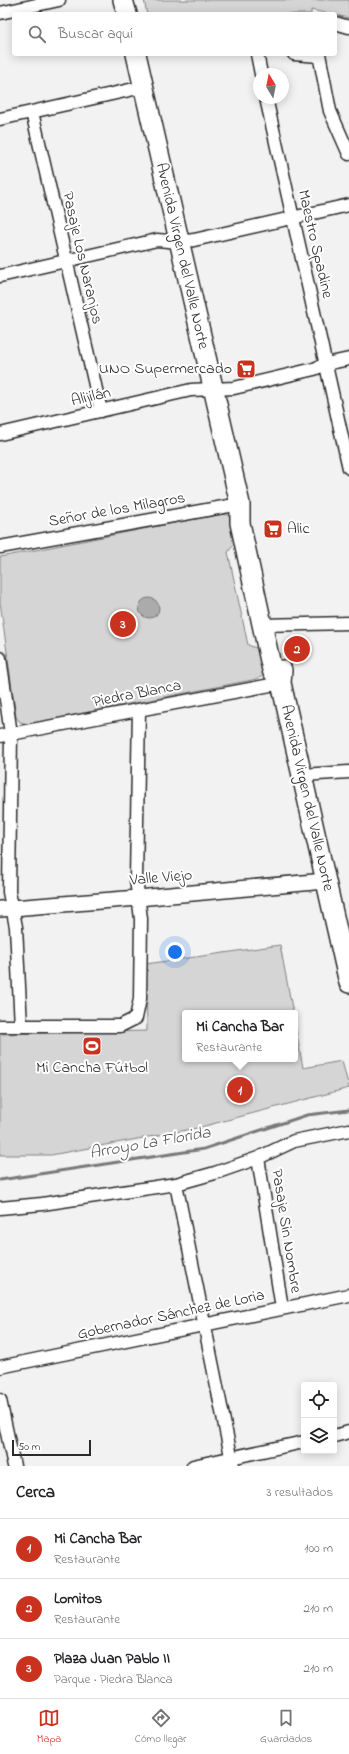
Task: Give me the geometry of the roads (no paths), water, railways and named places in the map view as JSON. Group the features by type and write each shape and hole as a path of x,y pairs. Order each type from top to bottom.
{"main road":[{"path":"123,0 126,12"},
{"name":"Avenida Virgen del Valle Norte","path":"136,56 240,504 249,520 267,624 282,669 281,683 325,881 344,941 349,983"}],"street":[{"path":"0,13 59,0"},
{"path":"337,24 349,27"},
{"path":"257,56 260,68"},
{"path":"319,56 330,111 349,154"},
{"path":"0,119 143,87"},
{"name":"Maestro Spadine","path":"267,104 349,468"},
{"name":"Pasaje Los Naranjos","path":"32,112 101,411"},
{"path":"336,127 349,130"},
{"path":"0,276 157,240 179,242 194,240 349,205"},
{"name":"Alijilán","path":"0,434 191,390 234,388 314,370 326,364 349,359"},
{"name":"Señor de los Milagros","path":"0,547 240,504"},
{"path":"267,624 349,622"},
{"path":"0,658 5,735 9,892 6,908 16,927 21,1026"},
{"name":"Piedra Blanca","path":"5,735 281,683"},
{"path":"0,1026 120,1026 136,1018 140,999 141,919 136,879 139,710"},
{"path":"302,775 349,772"},
{"name":"Valle Viejo","path":"6,908 325,881"},
{"path":"0,1208 42,1204 176,1184 215,1174 258,1158 294,1141 349,1130"},
{"name":"Pasaje Sin Nombre","path":"258,1158 282,1308"},
{"path":"176,1184 232,1462"},
{"name":"Gobernador Sánchez de Loria","path":"0,1367 349,1295"},
{"path":"0,1400 14,1466"},
{"path":"337,1435 349,1432"},
{"path":"193,1466 232,1462 301,1443"}],"waterway":[{"name":"Arroyo La Florida","path":"0,1180 204,1149 307,1115 349,1110"}],"place":[{"name":"UNO Supermercado","path":"246,369"},
{"name":"Alic","path":"273,529"},
{"name":"Plaza Juan Pablo II","path":"123,624"},
{"name":"Lomitos","path":"297,649"},
{"name":"Mi Cancha Fútbol","path":"92,1046"},
{"name":"Mi Cancha Bar","path":"240,1090"}]}
